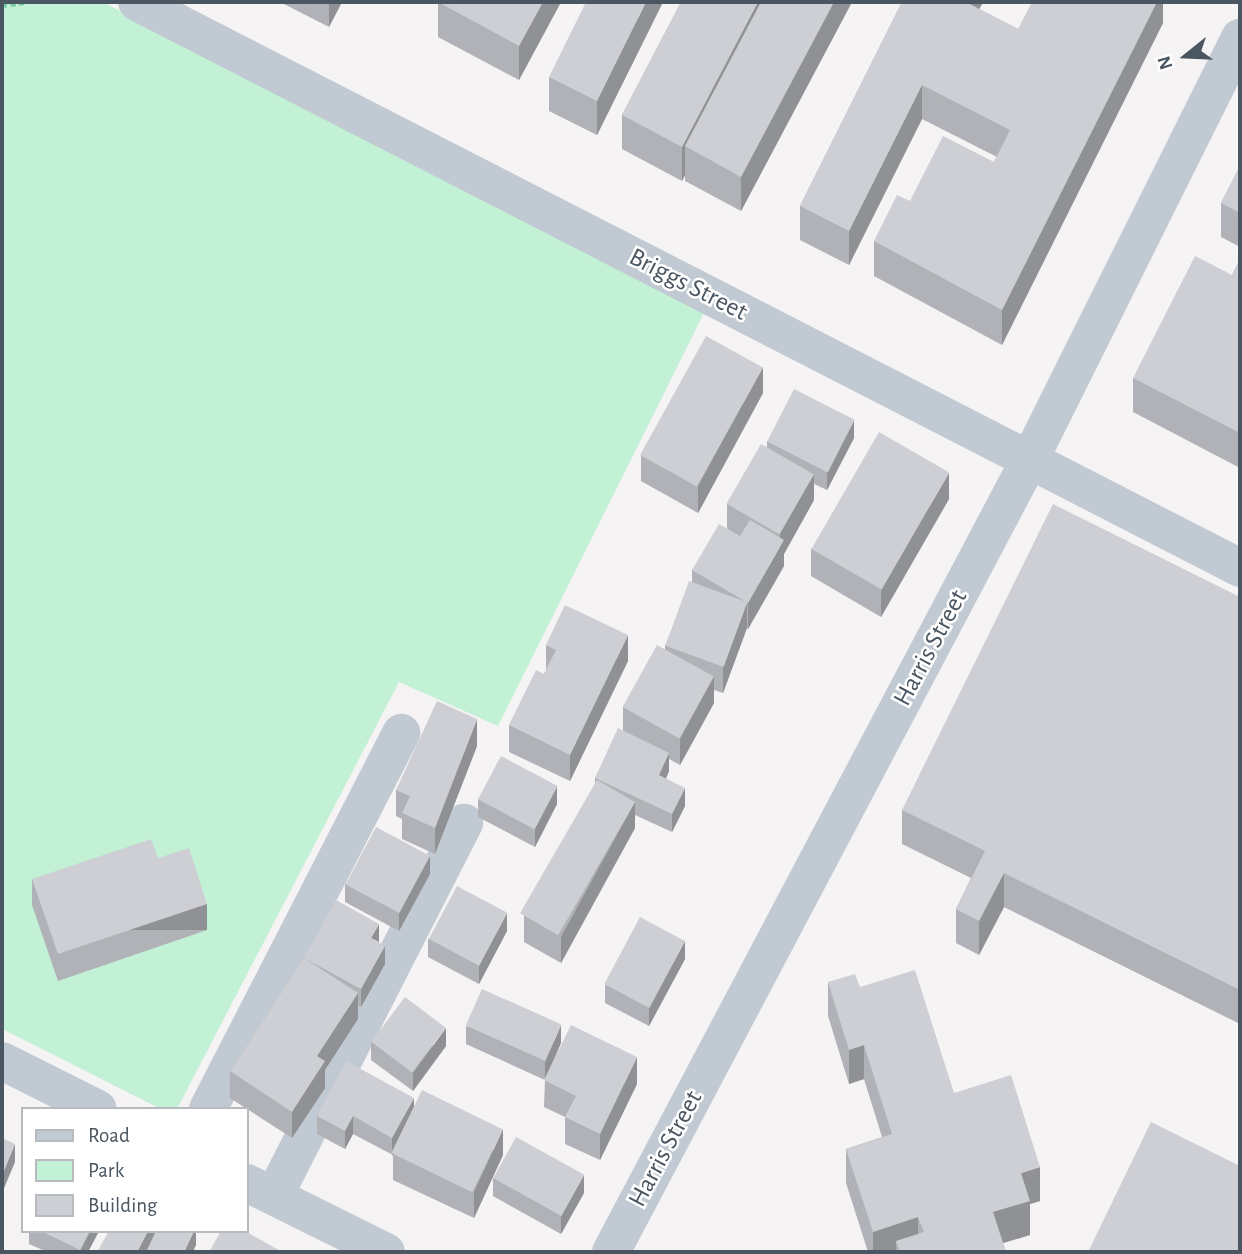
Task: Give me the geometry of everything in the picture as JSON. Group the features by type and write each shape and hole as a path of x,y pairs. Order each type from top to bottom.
{"street":[{"name":"Briggs Street","path":"137,2 1240,568"},
{"name":"Harris Street","path":"611,1252 1029,461 1240,38"},
{"path":"209,1107 401,733"},
{"path":"386,1252 260,1190 464,822"},
{"path":"2,1061 94,1107"}],"path":[{"path":"2,5 26,2"}],"green space":[{"path":"2,2 103,2 704,313 498,726 399,682 178,1107 157,1107 2,1029"}],"building":[{"path":"438,2 543,2 519,46"},
{"path":"586,2 646,2 597,101 549,77"},
{"path":"681,2 758,2 682,147 622,115"},
{"path":"761,2 834,2 741,177 685,146"},
{"path":"902,2 966,2 1018,29 1032,2 1157,2 1002,310 874,241 897,195 910,201 943,136 994,162 1010,130 922,85 849,231 800,206"},
{"path":"1240,166 1240,213 1221,203"},
{"path":"1195,256 1232,275 1240,259 1240,433 1133,378"},
{"path":"706,336 763,368 697,486 640,455"},
{"path":"794,389 855,420 828,472 767,442"},
{"path":"879,432 949,473 882,589 812,549"},
{"path":"761,444 814,475 779,534 726,504"},
{"path":"1053,504 1240,597 1240,990 1004,873 979,921 956,909 985,851 902,810"},
{"path":"750,520 784,540 748,603 692,570 719,524 740,536"},
{"path":"689,581 747,602 724,667 665,646"},
{"path":"565,605 628,635 570,755 509,725 536,670 544,674 556,650 546,645"},
{"path":"657,645 714,677 679,739 623,707"},
{"path":"437,701 477,719 435,828 402,813 410,796 396,790"},
{"path":"618,728 669,753 659,775 685,788 672,814 595,778"},
{"path":"501,756 558,786 535,829 478,799"},
{"path":"597,780 635,802 558,935 520,913"},
{"path":"376,827 430,856 399,913 345,884"},
{"path":"151,839 158,858 189,848 207,904 58,954 32,879"},
{"path":"457,886 507,913 479,966 429,939"},
{"path":"336,900 379,924 371,938 385,946 361,989 304,958"},
{"path":"640,917 685,941 649,1008 604,984"},
{"path":"304,958 358,993 317,1056 325,1061 292,1112 230,1071"},
{"path":"915,970 954,1093 1011,1075 1040,1167 1021,1173 1030,1201 993,1212 1006,1252 900,1252 896,1241 924,1232 918,1217 873,1232 846,1149 892,1134 864,1045 849,1050 828,982 855,974 860,987"},
{"path":"482,989 561,1024 545,1061 466,1026"},
{"path":"405,997 446,1028 412,1072 371,1042"},
{"path":"571,1025 637,1057 600,1134 565,1117 576,1096 544,1080"},
{"path":"346,1061 414,1098 392,1138 353,1116 345,1131 317,1116"},
{"path":"422,1090 503,1129 472,1192 391,1153"},
{"path":"1151,1122 1240,1166 1240,1252 1088,1252"},
{"path":"516,1137 584,1175 561,1216 493,1178"},
{"path":"2,1138 15,1144 2,1175"},
{"path":"45,1233 89,1233 80,1250"},
{"path":"108,1233 147,1233 137,1252 97,1252"},
{"path":"155,1233 193,1233 184,1252 146,1252"},
{"path":"220,1233 248,1233 282,1252 209,1252"}]}
